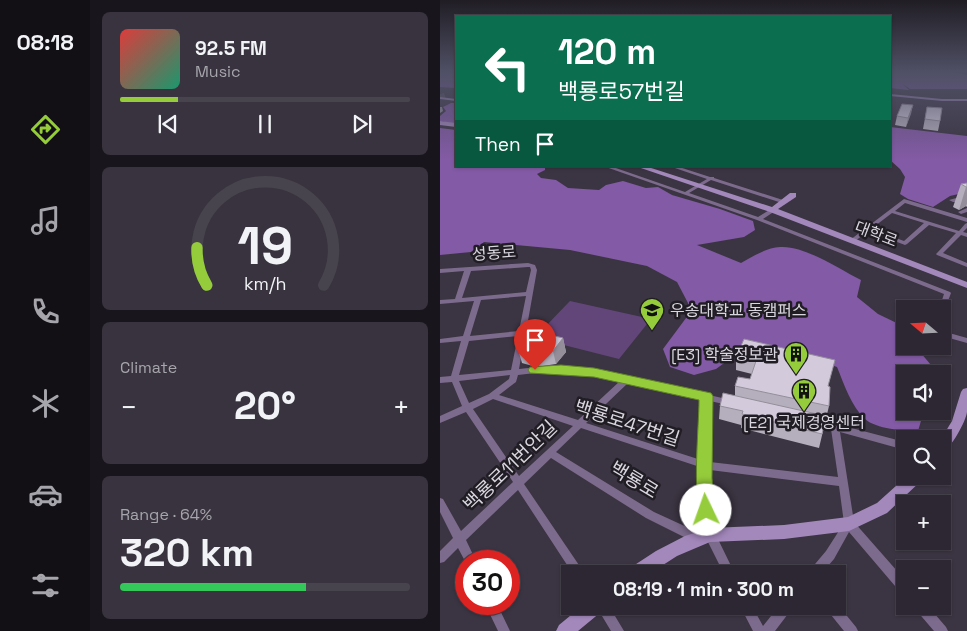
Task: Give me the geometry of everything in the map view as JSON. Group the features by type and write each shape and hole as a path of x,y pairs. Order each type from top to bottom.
{"main road":[{"path":"440,123 455,125"},
{"name":"대학로","path":"641,167 774,210 967,285"},
{"path":"774,210 793,195"},
{"path":"951,435 965,409 967,392"},
{"name":"백룡로","path":"647,565 705,537 784,532 849,524 882,508 907,485"},
{"path":"565,631 584,615"}],"street":[{"name":"대학로","path":"607,167 759,219 843,252"},
{"path":"674,167 784,202"},
{"path":"685,194 712,178"},
{"path":"945,300 948,293 843,252 904,200 963,213 967,216"},
{"path":"759,219 774,210"},
{"path":"891,211 967,235"},
{"path":"963,213 967,220"},
{"path":"867,230 905,243 928,223"},
{"path":"967,225 939,254 967,265"},
{"name":"성동로","path":"440,271 533,266 534,270 516,372"},
{"path":"458,300 468,269"},
{"path":"440,302 530,294"},
{"path":"478,299 454,378 467,407 519,481 574,565"},
{"path":"440,341 523,333"},
{"path":"951,337 967,341"},
{"path":"440,380 516,372 561,370 594,373 734,403"},
{"path":"440,420 492,396 513,380 516,372"},
{"name":"백룡로11번안길","path":"440,558 626,380"},
{"name":"백룡로47번길","path":"492,396 705,465 842,482"},
{"path":"706,396 705,465 708,526 705,537 724,565"},
{"path":"808,420 896,443"},
{"path":"835,426 849,524 896,578"},
{"name":"백룡로","path":"550,452 650,514 705,537"},
{"path":"440,502 465,550"},
{"path":"822,565 849,524"},
{"path":"496,615 504,631"},
{"path":"608,615 618,631"},
{"path":"750,615 758,631"},
{"path":"766,631 779,615"},
{"path":"839,615 852,631"},
{"path":"928,615 942,631"}],"shaded area":[{"path":"455,103 455,124 440,121 440,116 446,111 443,107"},
{"path":"891,127 967,136 967,192 950,196 933,207 908,199 900,194 905,177 891,161"},
{"path":"440,128 455,130 455,167 545,167 545,170 537,174 541,178 556,180 568,188 599,190 606,185 623,181 646,188 658,187 672,195 753,221 755,230 744,237 697,245 741,263 770,249 789,247 832,264 861,280 857,297 878,314 896,323 896,355 923,355 931,365 896,365 896,420 921,420 918,430 890,429 870,422 860,414 852,401 837,367 779,347 753,342 716,369 694,375 670,367 663,349 689,314 688,303 677,282 647,266 570,250 484,242 471,252 440,255"},
{"path":"570,301 651,319 619,359 540,339 543,329"}],"building":[{"path":"902,104 913,105 908,118 897,116"},
{"path":"927,107 942,108 940,121 925,119"},
{"path":"529,330 563,338 553,351 532,353 518,349 520,340"},
{"path":"744,339 835,360 828,386 830,387 829,406 735,386 738,377 750,379 756,361 736,357"},
{"path":"723,393 826,416 822,434 742,414 743,411 720,406"}],"place":[{"name":"우송대학교 동캠퍼스","path":"652,331"},
{"name":"[E3] 학술정보관","path":"796,375"},
{"name":"[E2] 국제경영센터","path":"804,412"}],"route":[{"path":"535,370 594,373 706,396 706,510"}]}
